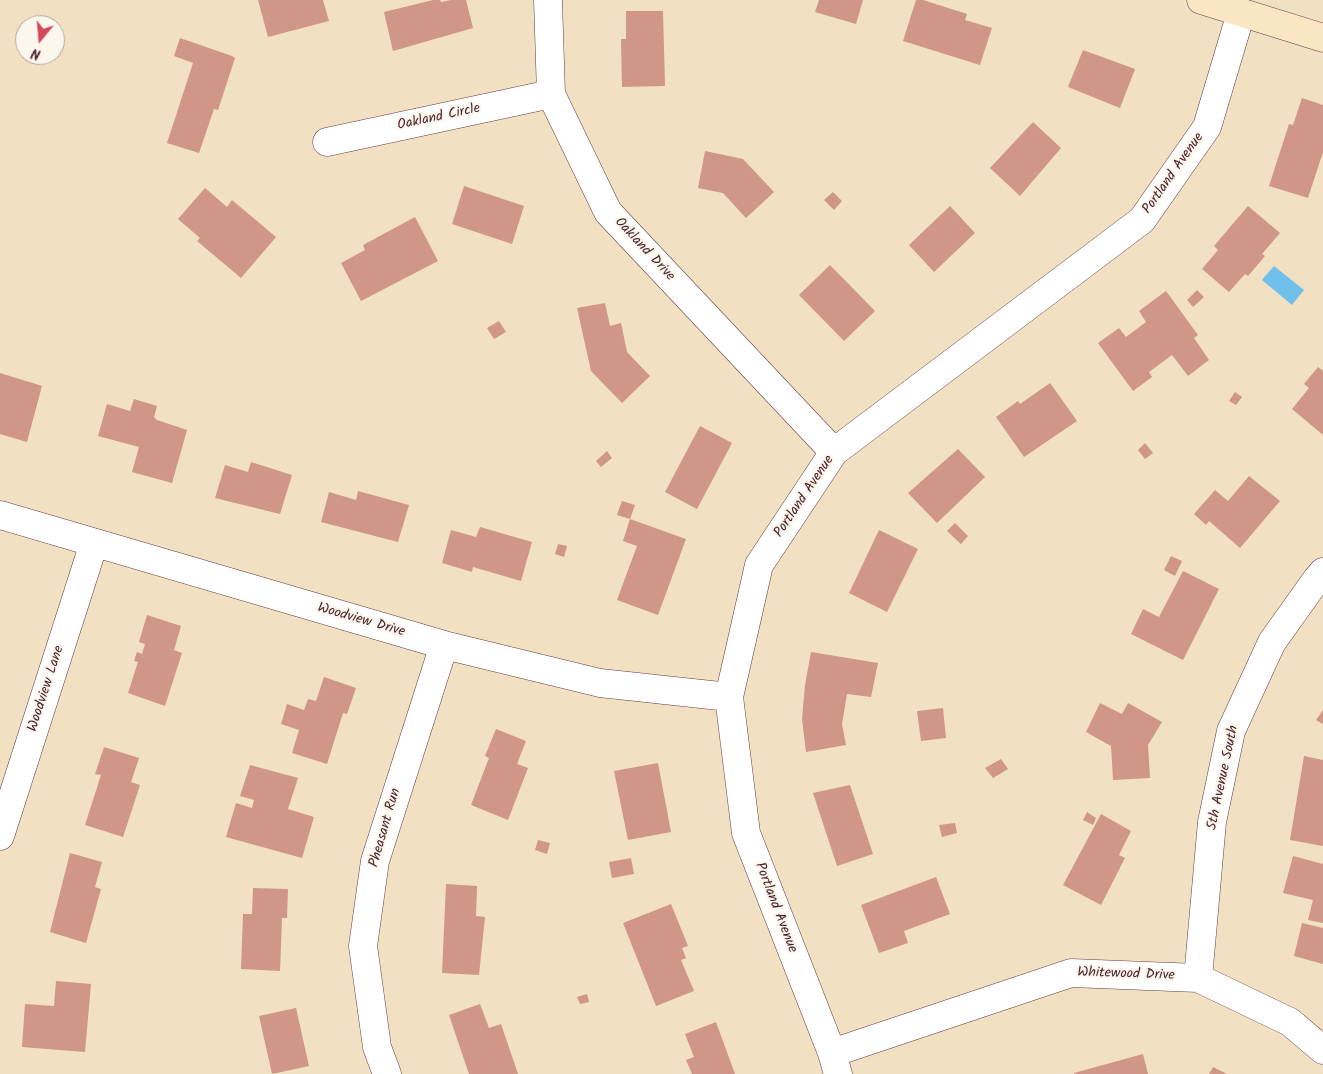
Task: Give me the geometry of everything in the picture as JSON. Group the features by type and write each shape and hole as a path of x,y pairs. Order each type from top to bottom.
{"street":[{"name":"Oakland Drive","path":"548,0 551,94 608,212 834,452"},
{"path":"1201,0 1323,38"},
{"name":"Portland Avenue","path":"835,1064 746,833 729,697 759,565 834,452 1142,220 1207,127 1241,13"},
{"name":"Oakland Circle","path":"327,142 551,94"},
{"name":"Woodview Drive","path":"0,515 444,645 600,683 729,697"},
{"name":"Woodview Lane","path":"0,836 94,543"},
{"name":"5th Avenue South","path":"1198,978 1212,822 1231,731 1272,642 1323,572"},
{"name":"Pheasant Run","path":"386,1074 376,1047 363,946 374,861 444,645"},
{"name":"Whitewood Drive","path":"835,1064 1071,973 1198,978 1290,1022 1323,1050"}],"water":[{"path":"1274,266 1304,290 1292,305 1262,280"}],"building":[{"path":"258,0 323,0 329,21 268,37"},
{"path":"440,0 441,2 466,0 473,28 393,51 384,12"},
{"path":"819,0 863,0 856,24 815,12"},
{"path":"916,0 923,0 967,14 965,20 992,28 980,65 903,41"},
{"path":"626,11 663,11 665,86 622,87 621,39 626,39"},
{"path":"180,38 235,58 218,110 214,109 199,153 167,143 193,63 174,56"},
{"path":"1083,50 1135,69 1120,108 1068,87"},
{"path":"1302,98 1323,105 1323,152 1308,198 1269,186 1289,124 1293,125"},
{"path":"1033,122 1061,148 1020,196 990,168"},
{"path":"705,151 743,159 774,192 746,218 723,193 698,188"},
{"path":"464,186 524,206 512,244 452,224"},
{"path":"205,188 227,207 232,200 276,237 241,278 197,241 200,238 178,219"},
{"path":"833,192 842,201 834,210 824,200"},
{"path":"950,206 975,233 934,272 909,245"},
{"path":"1248,206 1280,233 1262,254 1265,256 1248,276 1245,274 1229,292 1202,269 1218,250 1214,246"},
{"path":"415,217 438,261 361,301 341,263 365,250 363,245"},
{"path":"830,265 875,311 844,341 799,295"},
{"path":"1197,290 1204,297 1193,307 1187,300"},
{"path":"1166,291 1198,335 1194,338 1209,360 1188,376 1172,355 1149,372 1152,377 1133,391 1098,343 1119,328 1126,337 1146,322 1139,311"},
{"path":"605,303 610,326 621,323 627,352 650,376 622,403 591,371 577,308"},
{"path":"499,321 506,332 494,339 487,328"},
{"path":"1318,367 1323,371 1323,435 1292,409 1309,388 1304,384"},
{"path":"0,373 42,386 27,442 0,434"},
{"path":"1050,383 1077,421 1024,457 996,417 1018,401 1020,404"},
{"path":"1235,392 1242,397 1236,405 1229,401"},
{"path":"134,399 157,406 154,417 157,420 187,430 172,483 132,472 139,447 98,436 107,404 130,411"},
{"path":"700,426 732,443 697,509 665,492"},
{"path":"1145,443 1153,453 1145,459 1138,450"},
{"path":"958,449 985,477 937,523 908,493"},
{"path":"607,451 612,458 601,467 596,461"},
{"path":"251,462 292,475 280,514 215,498 225,465 248,472"},
{"path":"1249,476 1280,501 1240,548 1209,521 1206,525 1194,514 1215,490 1228,501"},
{"path":"358,491 409,505 398,542 321,522 329,492 356,500"},
{"path":"622,501 635,505 630,519 617,515"},
{"path":"630,519 686,539 658,615 617,600 637,546 623,541"},
{"path":"955,523 968,536 961,544 947,531"},
{"path":"480,527 532,542 521,581 473,567 472,572 442,563 451,530 476,537"},
{"path":"879,530 918,549 887,612 849,593"},
{"path":"558,544 567,546 564,557 555,554"},
{"path":"1171,556 1182,561 1175,576 1164,570"},
{"path":"1183,571 1219,589 1183,660 1131,634 1143,609 1159,617"},
{"path":"147,615 181,626 174,650 182,653 165,706 128,693 138,662 134,661 137,652 142,654 145,644 139,642"},
{"path":"811,652 878,663 871,697 847,694 842,724 846,745 806,752 802,719 805,685"},
{"path":"324,677 356,688 347,714 343,713 327,764 292,753 299,730 281,724 287,704 304,710 308,699 316,701"},
{"path":"1100,703 1122,714 1128,703 1162,722 1148,745 1150,778 1113,780 1111,746 1086,732"},
{"path":"943,708 946,738 921,741 917,711"},
{"path":"1323,710 1323,724 1316,720"},
{"path":"496,729 526,741 517,764 528,768 508,820 471,805 489,758 485,756"},
{"path":"104,747 139,758 131,782 140,785 123,837 85,825 101,775 95,774"},
{"path":"1304,756 1323,760 1323,846 1290,840"},
{"path":"1001,759 1008,769 993,778 985,768"},
{"path":"658,763 671,832 628,840 614,771"},
{"path":"250,765 298,778 288,809 314,817 302,858 226,837 236,803 252,808 254,800 240,796"},
{"path":"850,785 873,854 837,866 813,793"},
{"path":"1087,812 1096,818 1093,825 1083,820"},
{"path":"1101,814 1131,831 1119,855 1125,858 1101,905 1063,885"},
{"path":"955,823 957,833 942,837 939,825"},
{"path":"538,840 550,843 547,854 535,850"},
{"path":"70,853 102,862 95,887 101,889 86,943 50,932"},
{"path":"1293,856 1323,864 1323,923 1308,920 1313,900 1283,893"},
{"path":"631,858 634,874 612,878 609,862"},
{"path":"936,877 950,914 904,931 908,943 879,953 861,905"},
{"path":"446,884 477,886 476,916 485,917 479,975 442,973"},
{"path":"253,888 288,889 287,918 282,918 280,971 241,969 243,914 252,914"},
{"path":"671,904 688,946 682,948 686,958 681,960 694,991 656,1006 623,923"},
{"path":"1302,923 1323,928 1323,964 1294,956"},
{"path":"56,981 91,984 85,1052 22,1047 25,1004 54,1006"},
{"path":"587,994 589,1002 580,1004 577,997"},
{"path":"480,1004 489,1028 501,1024 518,1074 469,1074 449,1015"},
{"path":"296,1008 309,1066 272,1074 259,1016"},
{"path":"716,1022 735,1074 692,1074 686,1060 694,1057 685,1034"},
{"path":"1143,1054 1148,1074 1074,1074 1074,1073"},
{"path":"1213,1067 1227,1074 1209,1074"}]}
